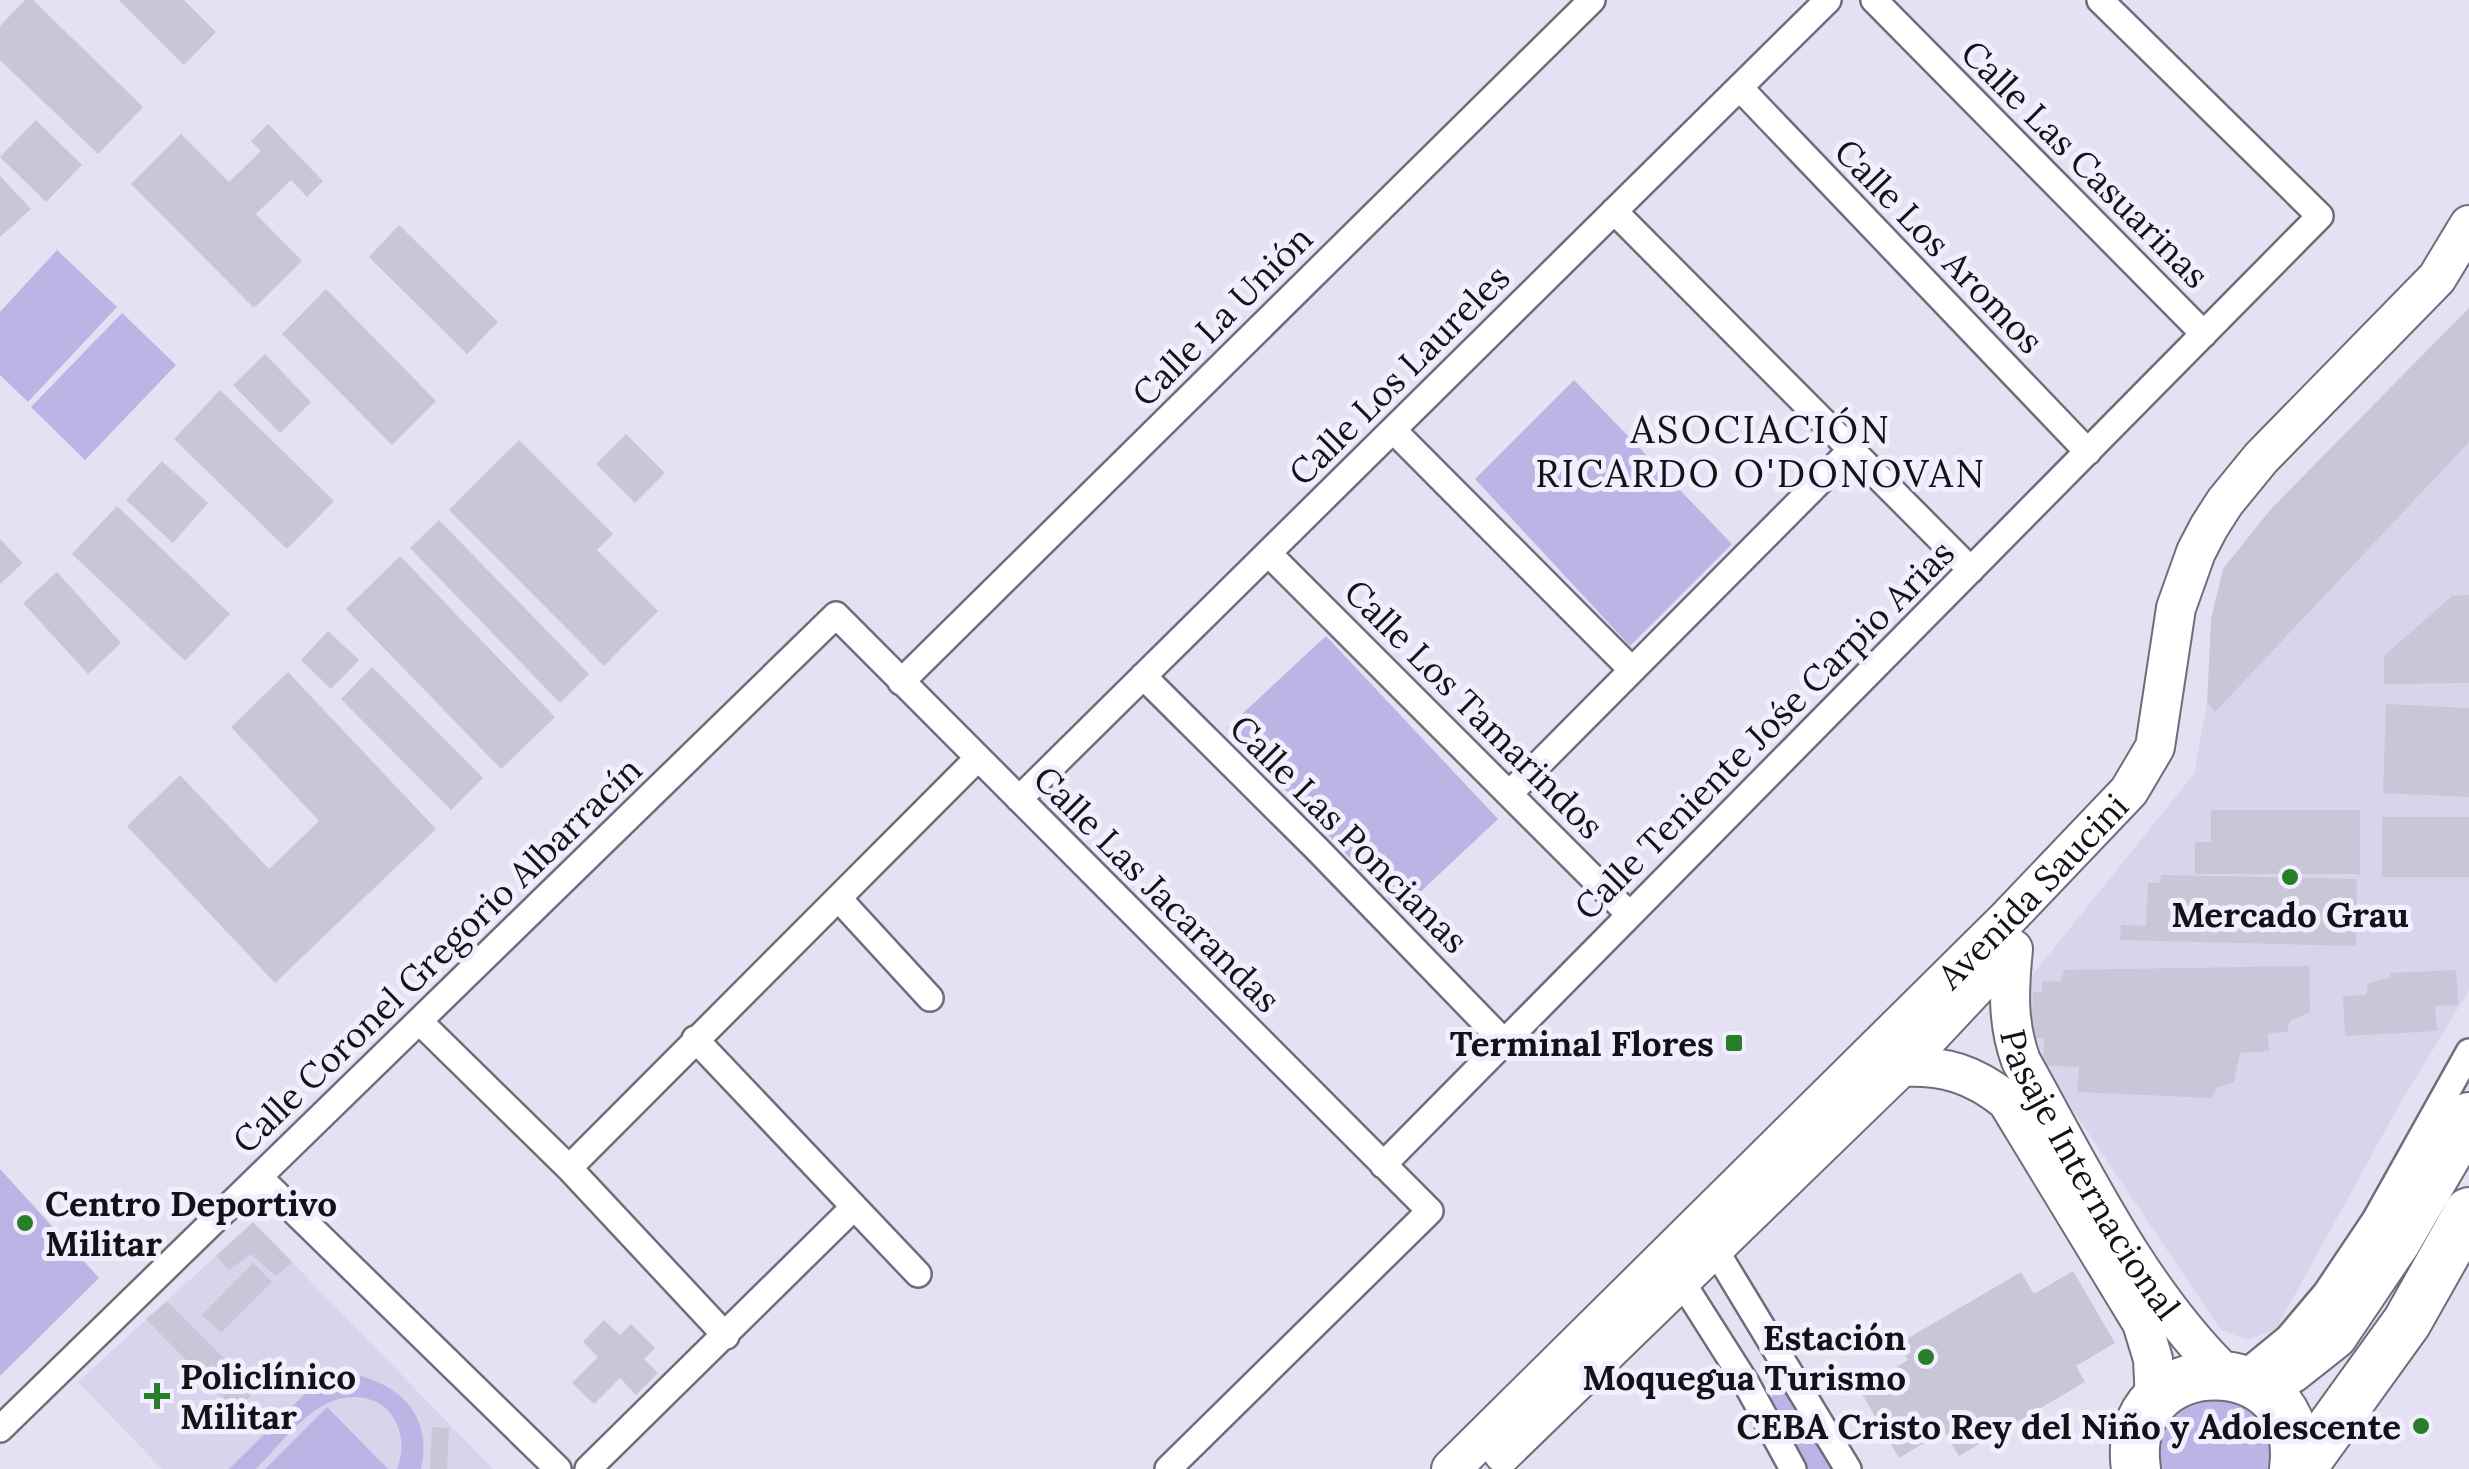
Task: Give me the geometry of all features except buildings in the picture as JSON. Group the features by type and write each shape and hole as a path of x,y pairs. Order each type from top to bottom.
{"highway":[{"path":"2136,1469 2136,1436 2155,1401 2166,1390 2195,1376 2240,1379 2290,1369 2334,1335 2398,1240 2469,1117"},
{"path":"2297,1469 2407,1322 2469,1212"},
{"path":"2240,1379 2275,1402 2289,1424 2297,1469"}],"main road":[{"name":"Avenida Saucini","path":"1706,1236 1901,1067 2129,791 2148,763 2159,731 2176,608 2196,552 2224,502 2261,458 2437,278 2469,224"},
{"name":"Avenida Saucini","path":"1451,1469 1673,1268 2161,786 2185,728 2191,652 2200,602 2218,555 2236,524 2269,482 2432,319 2469,274"},
{"name":"Pasaje Internacional","path":"2004,940 2012,1036 2021,1061 2106,1214 2177,1321 2193,1342 2240,1379"},
{"name":"Pasaje Internacional","path":"1901,1067 1931,1066 1956,1071 1984,1082 2007,1101 2142,1323 2153,1359 2155,1401"},
{"name":"Avenida Saucini","path":"1487,1469 1673,1268"}],"street":[{"name":"Calle La Unión","path":"901,682 1592,0"},
{"name":"Calle Los Laureles","path":"1018,799 1828,0"},
{"name":"Calle Las Casuarinas","path":"1874,0 2204,334"},
{"name":"Calle Teniente Jośe Carpio Arias","path":"1383,1165 2320,216 2100,0"},
{"name":"Calle Los Aromos","path":"1740,88 2088,452"},
{"path":"1614,211 1971,570"},
{"path":"1392,430 1632,670"},
{"path":"1509,794 1852,449"},
{"name":"Calle Los Tamarindos","path":"1268,553 1630,915"},
{"name":"Calle Las Jacarandas","path":"836,615 1430,1212 1168,1469"},
{"name":"Calle Coronel Gregorio Albarracín","path":"0,1428 836,615"},
{"name":"Calle Las Poncianas","path":"1143,676 1504,1042"},
{"path":"569,1168 978,758"},
{"path":"839,899 930,998"},
{"path":"419,1021 569,1168 726,1336"},
{"path":"695,1039 918,1274"},
{"path":"2240,1379 2288,1338 2326,1292 2375,1220 2409,1153 2469,1052"},
{"path":"258,1177 558,1469"},
{"path":"588,1469 853,1208"},
{"path":"1706,1236 1848,1469"},
{"path":"2407,1322 2469,1248"},
{"path":"1673,1268 1746,1383 1793,1469"}],"shaded area":[{"path":"57,250 117,307 28,402 0,375 0,312"},
{"name":"Mercado Grau","path":"2469,308 2469,990 2397,1109 2276,1329 2248,1340 2221,1330 2025,1039 2022,1009 2029,979 2194,774 2223,569 2271,509"},
{"path":"122,313 176,365 85,460 31,407"},
{"path":"1574,380 1732,544 1630,646 1475,479"},
{"path":"1326,636 1498,819 1400,911 1227,728"},
{"name":"Centro Deportivo Militar","path":"0,1169 99,1278 0,1376"},
{"path":"253,1222 493,1469 162,1469 78,1382"},
{"path":"361,1376 391,1389 412,1409 423,1436 421,1469 397,1469 401,1436 388,1410 372,1400 351,1397 335,1400 306,1418 256,1469 229,1469 313,1386 325,1379"},
{"path":"1783,1379 1836,1469 1805,1469 1769,1401"},
{"path":"2213,1390 2271,1418 2278,1469 2150,1469 2168,1408"},
{"path":"327,1407 388,1469 265,1469"}],"place":[{"name":"Mercado Grau","path":"2290,877"},
{"name":"Terminal Flores","path":"1734,1043"},
{"name":"Centro Deportivo Militar","path":"25,1223"},
{"name":"Estación Moquegua Turismo","path":"1926,1357"},
{"name":"Policlínico Militar","path":"157,1396"},
{"name":"CEBA Cristo Rey del Niño y Adolescente","path":"2421,1426"}],"district":[{"name":"ASOCIACIÓN RICARDO O'DONOVAN","path":"1761,451"}]}
